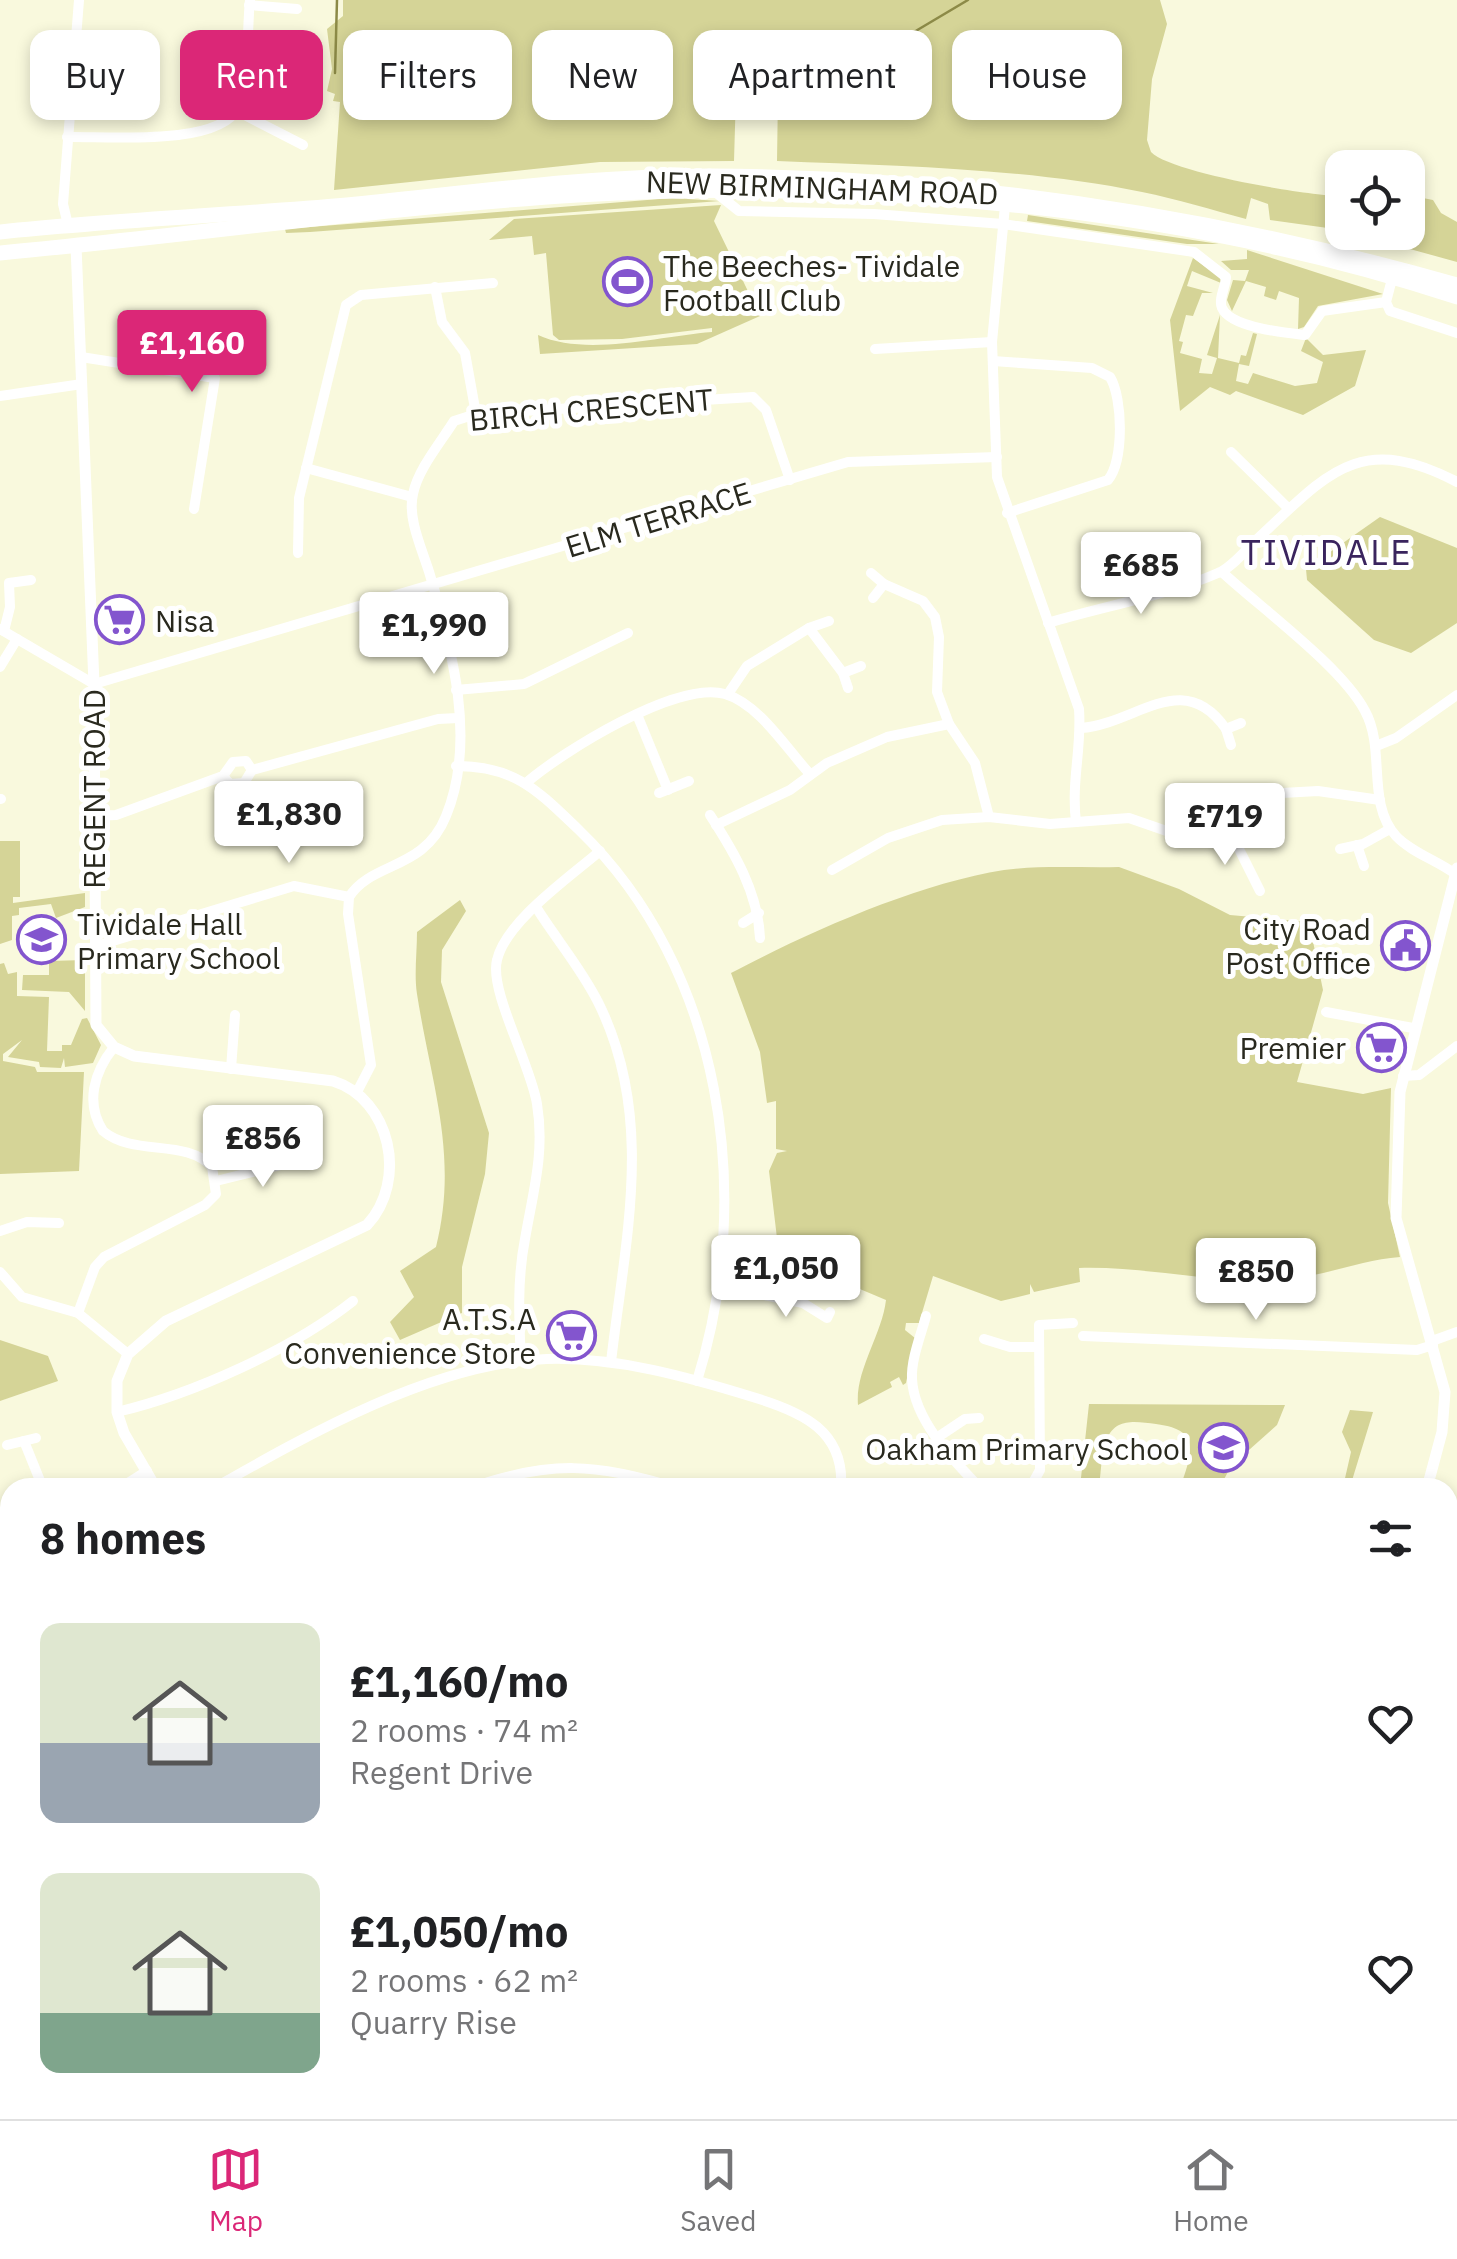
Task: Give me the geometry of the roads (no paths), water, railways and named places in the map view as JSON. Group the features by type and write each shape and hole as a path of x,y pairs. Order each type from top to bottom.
{"highway":[{"name":"NEW BIRMINGHAM ROAD","path":"0,236 68,226 216,217 578,181 710,176 1156,214 1300,243 1457,286"},
{"name":"NEW BIRMINGHAM ROAD","path":"0,253 576,195 713,190 901,195 1006,200 1280,250 1457,297"},
{"path":"68,226 76,246"},
{"path":"0,236 57,236 76,246"}],"street":[{"path":"68,226 63,211 78,0"},
{"path":"247,30 250,3 297,9"},
{"path":"67,137 187,136 228,120"},
{"path":"254,120 303,146"},
{"name":"NEW BIRMINGHAM ROAD","path":"713,190 738,211 874,214 1003,224 1194,252 1226,277 1221,306 1226,314 1263,330 1306,335 1322,311 1386,302"},
{"path":"1006,200 992,342 997,457 1007,513 1079,709 1081,728 1072,777 1076,822"},
{"name":"REGENT ROAD","path":"76,246 94,684 92,947 96,1025 114,1047"},
{"path":"1392,279 1386,302 1396,316 1457,333"},
{"path":"298,553 299,498 346,305 360,295 493,283"},
{"path":"434,287 442,322 468,362 476,414"},
{"path":"875,349 992,342"},
{"path":"81,357 215,378 194,510"},
{"path":"993,361 1092,368 1110,377 1116,392 1117,464 1108,480 1007,513"},
{"path":"0,396 82,384"},
{"name":"BIRCH CRESCENT","path":"412,497 454,421 476,414 753,397 766,410 790,480"},
{"path":"1232,452 1288,508"},
{"name":"ELM TERRACE","path":"94,684 865,460 997,457"},
{"path":"1048,623 1222,572 1330,472 1368,458 1406,460 1457,482"},
{"path":"306,468 412,497 450,638 456,690 456,766 446,817 428,847 358,887 349,897 348,914 371,1065 358,1090"},
{"path":"1222,572 1354,693 1366,712 1376,746 1380,800 1390,828 1399,840 1455,870 1403,1076 1396,1218 1451,1406 1430,1478"},
{"path":"871,573 884,584 922,602 935,616 940,637 937,692 949,724 975,764 989,816"},
{"path":"30,580 9,583 10,606 2,630 94,684"},
{"path":"874,598 884,584"},
{"path":"728,694 746,666 809,628 829,621"},
{"path":"809,628 843,673 848,688"},
{"path":"456,690 524,684 628,632"},
{"path":"0,667 17,640"},
{"path":"843,673 861,666"},
{"path":"526,784 567,749 689,693 728,694 744,704 809,773"},
{"path":"1376,746 1396,738 1457,695"},
{"path":"1081,728 1100,727 1184,699 1206,706 1226,728 1230,745"},
{"path":"638,716 664,792 690,782"},
{"path":"223,776 230,784 244,783 252,770 438,719 458,718"},
{"path":"1226,728 1242,722"},
{"path":"760,938 759,913 740,863 713,820 790,790 809,773 887,737 949,724"},
{"path":"95,816 116,814 223,776 233,762 246,762 252,770"},
{"path":"456,766 502,770 526,784 600,850 666,949 705,1052 725,1158 719,1286 697,1381"},
{"path":"832,870 888,838 932,822 989,816 1030,823 1128,818 1180,836 1198,836 1227,825 1282,793 1318,791 1380,800"},
{"path":"1227,825 1260,892"},
{"path":"1340,849 1357,846 1390,828"},
{"path":"1357,846 1364,866"},
{"path":"838,847 846,860"},
{"path":"521,1361 522,1270 541,1144 531,1078 494,974 500,950 536,907 600,850"},
{"path":"1233,877 1248,869"},
{"path":"92,947 294,886 349,897"},
{"path":"536,907 598,1002 620,1058 630,1106 634,1185 611,1362"},
{"path":"743,923 759,913"},
{"path":"1326,1012 1414,1028"},
{"path":"230,1069 235,1015"},
{"path":"1403,1076 1419,1076 1457,1046"},
{"path":"78,1312 95,1267 104,1257 205,1205 216,1194 212,1167 197,1154 130,1147 102,1131 92,1097 99,1070 114,1047 134,1056 333,1081 358,1090 380,1119 390,1183 378,1213 348,1234 166,1321 128,1354 117,1381 117,1412 124,1433 151,1478"},
{"path":"216,1182 301,1160"},
{"path":"0,1231 27,1222 59,1224"},
{"path":"1,1276 29,1301 78,1312 128,1354"},
{"path":"719,1286 803,1303 828,1318"},
{"path":"117,1412 165,1401 328,1320 352,1301"},
{"path":"926,1316 913,1386 938,1437 972,1478"},
{"path":"1036,1478 1040,1470 1038,1325 1073,1324"},
{"path":"908,1329 922,1332"},
{"path":"1083,1336 1416,1350 1457,1332"},
{"path":"984,1338 1010,1347 1038,1347"},
{"path":"234,1478 438,1381 521,1361 611,1362 697,1381 809,1417 834,1448 842,1478"},
{"path":"938,1437 965,1418 980,1418"},
{"path":"6,1445 30,1439 40,1478"},
{"path":"505,1478 533,1470 592,1466 638,1478"},
{"path":"135,1478 147,1470"}],"waterway":[{"path":"335,73 337,0"},
{"path":"917,30 968,0"}],"place":[{"name":"The Beeches- Tividale Football Club","path":"628,282"},
{"name":"Nisa","path":"120,620"},
{"name":"Tividale Hall Primary School","path":"42,940"},
{"name":"City Road Post Office","path":"1406,945"},
{"name":"Premier","path":"1381,1047"},
{"name":"A.T.S.A Convenience Store","path":"571,1335"},
{"name":"Oakham Primary School","path":"1223,1448"}],"district":[{"name":"TIVIDALE","path":"1327,552"}]}
